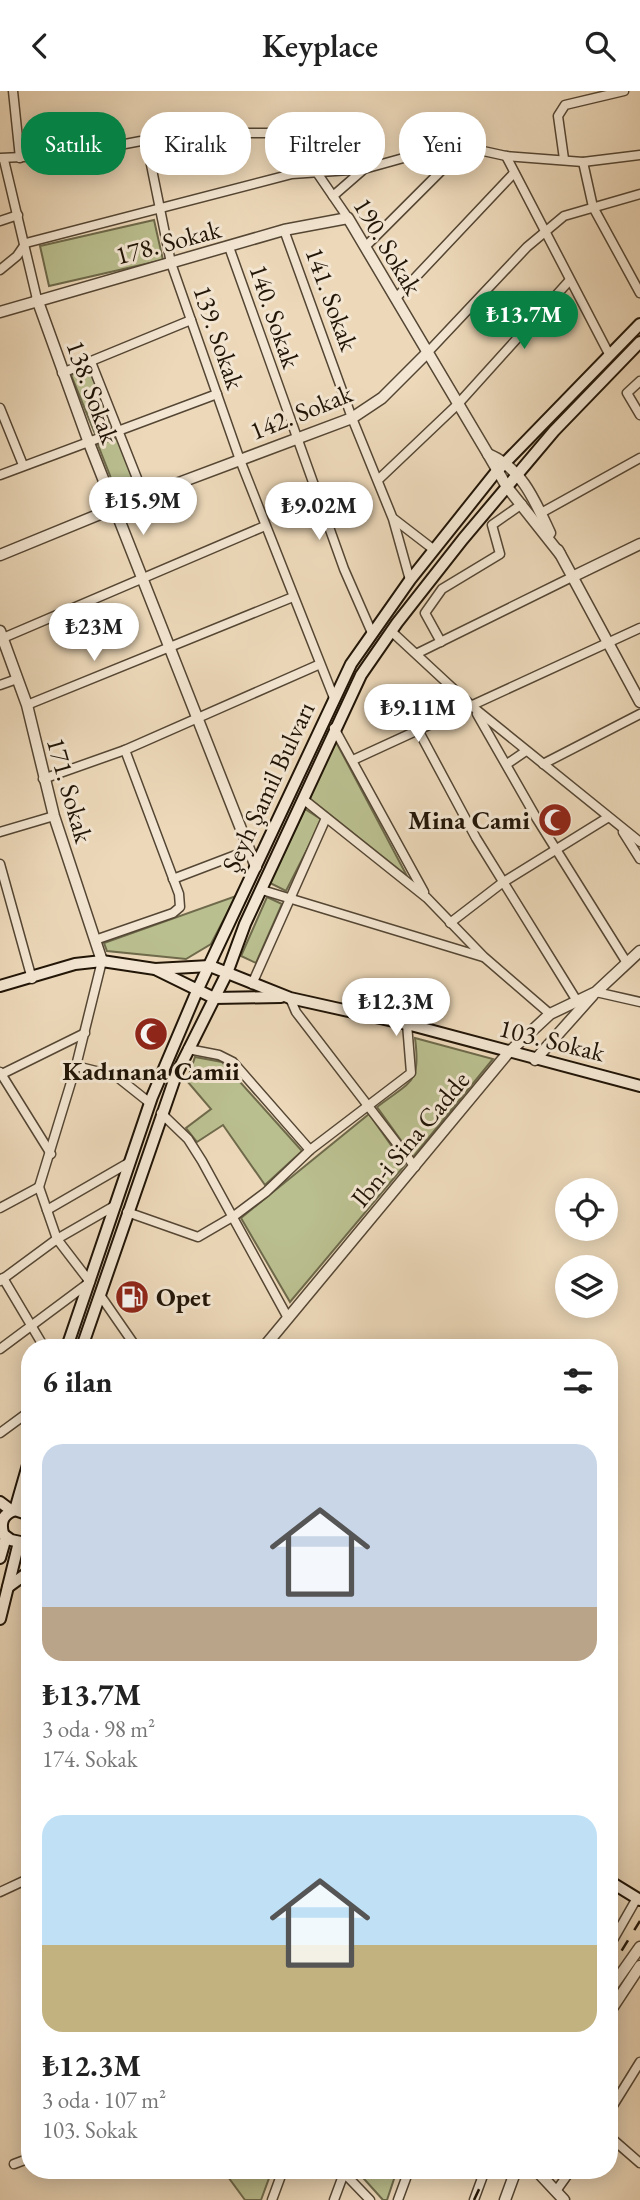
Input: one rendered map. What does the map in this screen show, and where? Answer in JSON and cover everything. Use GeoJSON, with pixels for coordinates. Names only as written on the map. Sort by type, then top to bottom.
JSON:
{"type":"FeatureCollection","features":[{"type":"Feature","properties":{"kind":"main road","name":"Şeyh Şamil Bulvarı"},"geometry":{"type":"LineString","coordinates":[[70,1339],[150,1103],[197,991],[334,698],[372,633],[433,549],[496,471],[640,324]]}},
{"type":"Feature","properties":{"kind":"main road","name":"Şeyh Şamil Bulvarı"},"geometry":{"type":"LineString","coordinates":[[85,1339],[161,1113],[334,728],[361,675],[391,631],[518,473],[579,404],[640,342]]}},
{"type":"Feature","properties":{"kind":"main road"},"geometry":{"type":"LineString","coordinates":[[0,986],[32,979],[75,964],[102,961],[155,969],[210,966]]}},
{"type":"Feature","properties":{"kind":"main road","name":"103. Sokak"},"geometry":{"type":"LineString","coordinates":[[210,966],[290,997],[407,1024],[640,1086]]}},
{"type":"Feature","properties":{"kind":"main road","name":"103. Sokak"},"geometry":{"type":"LineString","coordinates":[[155,969],[214,998],[290,997]]}},
{"type":"Feature","properties":{"kind":"main road"},"geometry":{"type":"LineString","coordinates":[[0,1558],[3,1534],[1,1523],[13,1510],[21,1486]]}},
{"type":"Feature","properties":{"kind":"main road"},"geometry":{"type":"LineString","coordinates":[[0,1502],[21,1512]]}},
{"type":"Feature","properties":{"kind":"main road"},"geometry":{"type":"LineString","coordinates":[[3,1534],[21,1540]]}},
{"type":"Feature","properties":{"kind":"main road"},"geometry":{"type":"LineString","coordinates":[[0,1619],[21,1552]]}},
{"type":"Feature","properties":{"kind":"main road"},"geometry":{"type":"LineString","coordinates":[[8,1587],[21,1578]]}},
{"type":"Feature","properties":{"kind":"main road"},"geometry":{"type":"LineString","coordinates":[[618,1886],[639,1899]]}},
{"type":"Feature","properties":{"kind":"street"},"geometry":{"type":"LineString","coordinates":[[13,91],[20,159]]}},
{"type":"Feature","properties":{"kind":"street"},"geometry":{"type":"LineString","coordinates":[[564,159],[558,116],[560,109],[565,105],[624,91]]}},
{"type":"Feature","properties":{"kind":"street","name":"190. Sokak"},"geometry":{"type":"LineString","coordinates":[[2,159],[67,155],[140,141]]}},
{"type":"Feature","properties":{"kind":"street"},"geometry":{"type":"LineString","coordinates":[[486,151],[506,156],[583,162],[640,155]]}},
{"type":"Feature","properties":{"kind":"street"},"geometry":{"type":"LineString","coordinates":[[506,156],[543,232],[609,354]]}},
{"type":"Feature","properties":{"kind":"street","name":"138. Sokak"},"geometry":{"type":"LineString","coordinates":[[2,159],[19,215],[37,299],[62,373],[256,867]]}},
{"type":"Feature","properties":{"kind":"street"},"geometry":{"type":"LineString","coordinates":[[583,162],[593,207],[640,293]]}},
{"type":"Feature","properties":{"kind":"street"},"geometry":{"type":"LineString","coordinates":[[396,298],[514,173]]}},
{"type":"Feature","properties":{"kind":"street","name":"139. Sokak"},"geometry":{"type":"LineString","coordinates":[[153,175],[171,263],[240,460],[318,665],[334,698]]}},
{"type":"Feature","properties":{"kind":"street"},"geometry":{"type":"LineString","coordinates":[[0,269],[17,256],[26,243],[288,175]]}},
{"type":"Feature","properties":{"kind":"street","name":"190. Sokak"},"geometry":{"type":"LineString","coordinates":[[317,175],[348,218],[496,471],[560,554]]}},
{"type":"Feature","properties":{"kind":"street"},"geometry":{"type":"LineString","coordinates":[[333,196],[357,175]]}},
{"type":"Feature","properties":{"kind":"street"},"geometry":{"type":"LineString","coordinates":[[365,247],[436,175]]}},
{"type":"Feature","properties":{"kind":"street","name":"142. Sokak"},"geometry":{"type":"LineString","coordinates":[[0,555],[144,496],[352,418],[382,398],[543,232],[564,216],[640,194]]}},
{"type":"Feature","properties":{"kind":"street"},"geometry":{"type":"LineString","coordinates":[[0,221],[19,215]]}},
{"type":"Feature","properties":{"kind":"street","name":"178. Sokak"},"geometry":{"type":"LineString","coordinates":[[0,312],[37,299],[285,230],[348,218]]}},
{"type":"Feature","properties":{"kind":"street","name":"141. Sokak"},"geometry":{"type":"LineString","coordinates":[[285,230],[352,418],[393,519],[410,580]]}},
{"type":"Feature","properties":{"kind":"street","name":"140. Sokak"},"geometry":{"type":"LineString","coordinates":[[229,247],[344,569],[372,633]]}},
{"type":"Feature","properties":{"kind":"street"},"geometry":{"type":"LineString","coordinates":[[379,480],[458,404],[569,281]]}},
{"type":"Feature","properties":{"kind":"street"},"geometry":{"type":"LineString","coordinates":[[62,373],[191,320]]}},
{"type":"Feature","properties":{"kind":"street"},"geometry":{"type":"LineString","coordinates":[[91,362],[144,496]]}},
{"type":"Feature","properties":{"kind":"street"},"geometry":{"type":"LineString","coordinates":[[640,381],[627,393],[640,415]]}},
{"type":"Feature","properties":{"kind":"street"},"geometry":{"type":"LineString","coordinates":[[0,475],[217,394]]}},
{"type":"Feature","properties":{"kind":"street"},"geometry":{"type":"LineString","coordinates":[[0,408],[23,465]]}},
{"type":"Feature","properties":{"kind":"street"},"geometry":{"type":"LineString","coordinates":[[488,454],[505,461],[518,473],[640,702]]}},
{"type":"Feature","properties":{"kind":"street"},"geometry":{"type":"LineString","coordinates":[[541,513],[640,458]]}},
{"type":"Feature","properties":{"kind":"street"},"geometry":{"type":"LineString","coordinates":[[441,642],[425,613],[442,589],[500,554],[492,525],[522,504]]}},
{"type":"Feature","properties":{"kind":"street"},"geometry":{"type":"LineString","coordinates":[[393,519],[433,549]]}},
{"type":"Feature","properties":{"kind":"street"},"geometry":{"type":"LineString","coordinates":[[1,634],[265,526]]}},
{"type":"Feature","properties":{"kind":"street"},"geometry":{"type":"LineString","coordinates":[[418,653],[640,544]]}},
{"type":"Feature","properties":{"kind":"street"},"geometry":{"type":"LineString","coordinates":[[27,705],[293,597]]}},
{"type":"Feature","properties":{"kind":"street"},"geometry":{"type":"LineString","coordinates":[[353,760],[417,728],[472,707],[640,628]]}},
{"type":"Feature","properties":{"kind":"street"},"geometry":{"type":"LineString","coordinates":[[391,631],[418,653],[472,707],[621,830],[640,842]]}},
{"type":"Feature","properties":{"kind":"street","name":"171. Sokak"},"geometry":{"type":"LineString","coordinates":[[1,634],[3,651],[27,705],[43,779],[102,961]]}},
{"type":"Feature","properties":{"kind":"street"},"geometry":{"type":"LineString","coordinates":[[43,779],[125,750],[318,665]]}},
{"type":"Feature","properties":{"kind":"street"},"geometry":{"type":"LineString","coordinates":[[0,685],[17,679]]}},
{"type":"Feature","properties":{"kind":"street"},"geometry":{"type":"LineString","coordinates":[[472,707],[628,963]]}},
{"type":"Feature","properties":{"kind":"street"},"geometry":{"type":"LineString","coordinates":[[543,764],[640,714]]}},
{"type":"Feature","properties":{"kind":"street"},"geometry":{"type":"LineString","coordinates":[[334,728],[427,898]]}},
{"type":"Feature","properties":{"kind":"street"},"geometry":{"type":"LineString","coordinates":[[417,728],[502,883],[576,1001]]}},
{"type":"Feature","properties":{"kind":"street"},"geometry":{"type":"LineString","coordinates":[[94,940],[173,913],[180,907],[173,879],[125,750]]}},
{"type":"Feature","properties":{"kind":"street"},"geometry":{"type":"LineString","coordinates":[[506,764],[526,751]]}},
{"type":"Feature","properties":{"kind":"street"},"geometry":{"type":"LineString","coordinates":[[303,799],[427,898],[484,957],[550,1014]]}},
{"type":"Feature","properties":{"kind":"street"},"geometry":{"type":"LineString","coordinates":[[0,832],[54,816]]}},
{"type":"Feature","properties":{"kind":"street"},"geometry":{"type":"LineString","coordinates":[[252,984],[326,818]]}},
{"type":"Feature","properties":{"kind":"street"},"geometry":{"type":"LineString","coordinates":[[450,923],[502,883],[607,818]]}},
{"type":"Feature","properties":{"kind":"street"},"geometry":{"type":"LineString","coordinates":[[621,830],[640,859]]}},
{"type":"Feature","properties":{"kind":"street"},"geometry":{"type":"LineString","coordinates":[[173,879],[248,850]]}},
{"type":"Feature","properties":{"kind":"street"},"geometry":{"type":"LineString","coordinates":[[0,864],[32,979]]}},
{"type":"Feature","properties":{"kind":"street"},"geometry":{"type":"LineString","coordinates":[[262,890],[484,957]]}},
{"type":"Feature","properties":{"kind":"street","name":"Ibn-i Sina Cadde"},"geometry":{"type":"LineString","coordinates":[[271,1339],[508,1053],[550,1014],[596,992],[640,951]]}},
{"type":"Feature","properties":{"kind":"street"},"geometry":{"type":"LineString","coordinates":[[1,1206],[38,1187],[51,1154],[76,1066],[102,961]]}},
{"type":"Feature","properties":{"kind":"street"},"geometry":{"type":"LineString","coordinates":[[535,1060],[596,992],[640,1002]]}},
{"type":"Feature","properties":{"kind":"street"},"geometry":{"type":"LineString","coordinates":[[290,997],[296,1012],[415,1167]]}},
{"type":"Feature","properties":{"kind":"street"},"geometry":{"type":"LineString","coordinates":[[127,1212],[198,1237],[234,1216],[310,1150],[411,1073],[407,1024]]}},
{"type":"Feature","properties":{"kind":"street"},"geometry":{"type":"LineString","coordinates":[[51,1154],[0,1074],[85,1033]]}},
{"type":"Feature","properties":{"kind":"street"},"geometry":{"type":"LineString","coordinates":[[188,1049],[219,1055],[233,1062],[310,1150]]}},
{"type":"Feature","properties":{"kind":"street"},"geometry":{"type":"LineString","coordinates":[[76,1066],[116,1076],[150,1103]]}},
{"type":"Feature","properties":{"kind":"street"},"geometry":{"type":"LineString","coordinates":[[161,1113],[188,1139],[234,1216],[288,1318]]}},
{"type":"Feature","properties":{"kind":"street"},"geometry":{"type":"LineString","coordinates":[[47,1210],[130,1163]]}},
{"type":"Feature","properties":{"kind":"street"},"geometry":{"type":"LineString","coordinates":[[0,1349],[90,1282],[57,1239],[38,1187]]}},
{"type":"Feature","properties":{"kind":"street"},"geometry":{"type":"LineString","coordinates":[[39,1339],[1,1280],[57,1239],[116,1205]]}},
{"type":"Feature","properties":{"kind":"street"},"geometry":{"type":"LineString","coordinates":[[100,1295],[130,1339]]}},
{"type":"Feature","properties":{"kind":"street"},"geometry":{"type":"LineString","coordinates":[[0,1433],[21,1418]]}},
{"type":"Feature","properties":{"kind":"street"},"geometry":{"type":"LineString","coordinates":[[0,1892],[21,1882]]}},
{"type":"Feature","properties":{"kind":"street"},"geometry":{"type":"LineString","coordinates":[[618,1933],[639,1899]]}},
{"type":"Feature","properties":{"kind":"street"},"geometry":{"type":"LineString","coordinates":[[618,1978],[640,1947]]}},
{"type":"Feature","properties":{"kind":"street"},"geometry":{"type":"LineString","coordinates":[[618,1999],[640,1966]]}},
{"type":"Feature","properties":{"kind":"street"},"geometry":{"type":"LineString","coordinates":[[618,2098],[639,2066]]}},
{"type":"Feature","properties":{"kind":"street"},"geometry":{"type":"LineString","coordinates":[[618,2144],[640,2163]]}},
{"type":"Feature","properties":{"kind":"street"},"geometry":{"type":"LineString","coordinates":[[14,2164],[21,2161]]}},
{"type":"Feature","properties":{"kind":"street"},"geometry":{"type":"LineString","coordinates":[[272,2200],[280,2179]]}},
{"type":"Feature","properties":{"kind":"street"},"geometry":{"type":"LineString","coordinates":[[334,2200],[340,2179]]}},
{"type":"Feature","properties":{"kind":"street"},"geometry":{"type":"LineString","coordinates":[[350,2179],[370,2200]]}},
{"type":"Feature","properties":{"kind":"street"},"geometry":{"type":"LineString","coordinates":[[398,2200],[406,2179]]}},
{"type":"Feature","properties":{"kind":"street"},"geometry":{"type":"LineString","coordinates":[[474,2200],[482,2179]]}},
{"type":"Feature","properties":{"kind":"street"},"geometry":{"type":"LineString","coordinates":[[505,2200],[513,2179]]}},
{"type":"Feature","properties":{"kind":"street"},"geometry":{"type":"LineString","coordinates":[[545,2179],[565,2200]]}},
{"type":"Feature","properties":{"kind":"street"},"geometry":{"type":"LineString","coordinates":[[556,2191],[565,2179]]}},
{"type":"Feature","properties":{"kind":"green space"},"geometry":{"type":"Polygon","coordinates":[[[154,220],[163,260],[49,286],[40,246],[154,220]]]}},
{"type":"Feature","properties":{"kind":"green space"},"geometry":{"type":"Polygon","coordinates":[[[89,368],[114,426],[95,434],[71,375],[89,368]]]}},
{"type":"Feature","properties":{"kind":"green space"},"geometry":{"type":"Polygon","coordinates":[[[117,438],[139,493],[120,501],[98,445],[117,438]]]}},
{"type":"Feature","properties":{"kind":"green space"},"geometry":{"type":"Polygon","coordinates":[[[335,740],[407,876],[308,797],[335,740]]]}},
{"type":"Feature","properties":{"kind":"green space"},"geometry":{"type":"Polygon","coordinates":[[[305,809],[322,820],[286,891],[270,883],[305,809]]]}},
{"type":"Feature","properties":{"kind":"green space"},"geometry":{"type":"Polygon","coordinates":[[[236,896],[211,944],[186,959],[107,951],[104,943],[236,896]]]}},
{"type":"Feature","properties":{"kind":"green space"},"geometry":{"type":"Polygon","coordinates":[[[267,897],[282,904],[256,963],[241,956],[267,897]]]}},
{"type":"Feature","properties":{"kind":"green space"},"geometry":{"type":"Polygon","coordinates":[[[415,1038],[493,1059],[413,1157],[377,1107],[406,1085],[415,1073],[415,1038]]]}},
{"type":"Feature","properties":{"kind":"green space"},"geometry":{"type":"Polygon","coordinates":[[[195,1057],[222,1062],[302,1151],[265,1185],[223,1125],[197,1142],[186,1128],[211,1109],[187,1081],[195,1057]]]}},
{"type":"Feature","properties":{"kind":"green space"},"geometry":{"type":"Polygon","coordinates":[[[369,1114],[405,1165],[290,1302],[241,1218],[369,1114]]]}},
{"type":"Feature","properties":{"kind":"green space"},"geometry":{"type":"Polygon","coordinates":[[[230,2179],[269,2179],[261,2200],[245,2200],[230,2179]]]}},
{"type":"Feature","properties":{"kind":"green space"},"geometry":{"type":"Polygon","coordinates":[[[364,2179],[394,2179],[387,2200],[383,2200],[364,2179]]]}},
{"type":"Feature","properties":{"kind":"railway"},"geometry":{"type":"LineString","coordinates":[[618,1956],[640,1921]]}},
{"type":"Feature","properties":{"kind":"railway"},"geometry":{"type":"LineString","coordinates":[[474,2200],[484,2179]]}},
{"type":"Feature","properties":{"kind":"place","name":"Mina Cami"},"geometry":{"type":"Point","coordinates":[555,820]}},
{"type":"Feature","properties":{"kind":"place","name":"Kadınana Camii"},"geometry":{"type":"Point","coordinates":[151,1034]}},
{"type":"Feature","properties":{"kind":"place","name":"Opet"},"geometry":{"type":"Point","coordinates":[132,1297]}}]}
